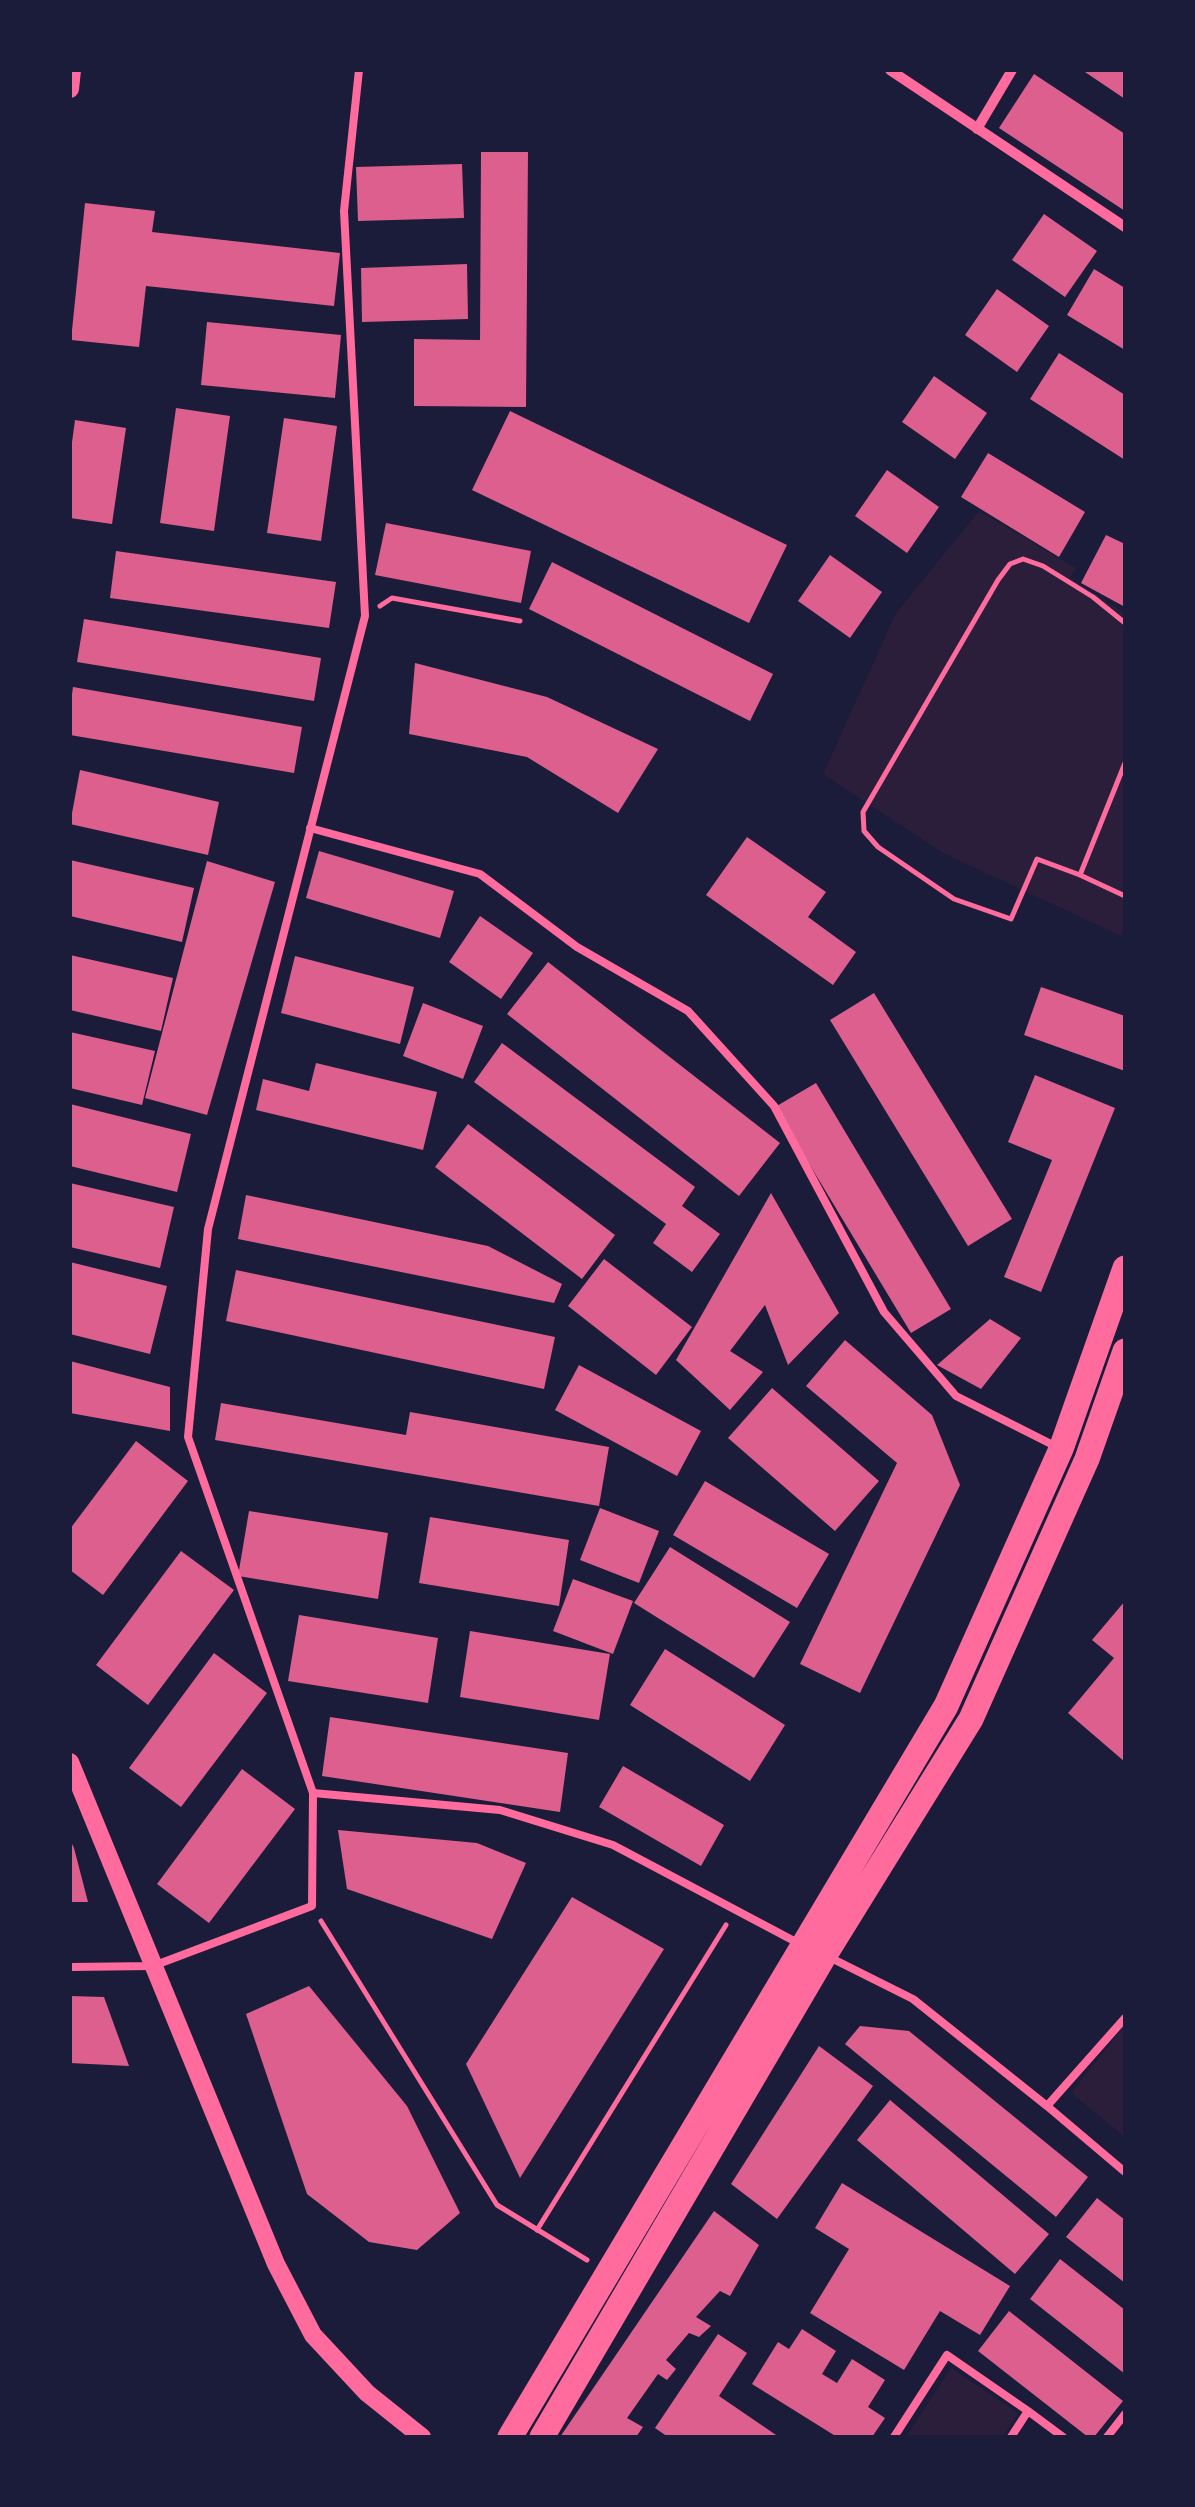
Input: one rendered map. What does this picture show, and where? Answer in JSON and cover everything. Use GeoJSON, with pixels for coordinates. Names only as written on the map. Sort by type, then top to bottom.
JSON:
{"type":"FeatureCollection","features":[{"type":"Feature","properties":{"kind":"main road"},"geometry":{"type":"LineString","coordinates":[[542,2437],[946,1706],[1061,1449],[1125,1268]]}},
{"type":"Feature","properties":{"kind":"main road"},"geometry":{"type":"LineString","coordinates":[[510,2437],[608,2273],[814,1950],[970,1719],[1087,1459],[1125,1352]]}},
{"type":"Feature","properties":{"kind":"street"},"geometry":{"type":"LineString","coordinates":[[70,89],[72,70]]}},
{"type":"Feature","properties":{"kind":"street"},"geometry":{"type":"LineString","coordinates":[[890,70],[1125,227]]}},
{"type":"Feature","properties":{"kind":"street"},"geometry":{"type":"LineString","coordinates":[[977,128],[1012,70]]}},
{"type":"Feature","properties":{"kind":"street"},"geometry":{"type":"LineString","coordinates":[[70,1762],[276,2264],[313,2335],[367,2392],[422,2437]]}},
{"type":"Feature","properties":{"kind":"lane"},"geometry":{"type":"LineString","coordinates":[[70,1967],[152,1966],[312,1906],[313,1793],[188,1436],[208,1229],[365,616],[344,211],[359,70]]}},
{"type":"Feature","properties":{"kind":"lane"},"geometry":{"type":"LineString","coordinates":[[310,828],[480,874],[577,947],[688,1012],[774,1106],[884,1312],[956,1396],[1061,1449]]}},
{"type":"Feature","properties":{"kind":"lane"},"geometry":{"type":"LineString","coordinates":[[313,1793],[500,1810],[613,1845],[914,2000],[1125,2172]]}},
{"type":"Feature","properties":{"kind":"lane"},"geometry":{"type":"LineString","coordinates":[[1047,2106],[1125,2018]]}},
{"type":"Feature","properties":{"kind":"lane"},"geometry":{"type":"LineString","coordinates":[[894,2437],[948,2354],[1063,2437]]}},
{"type":"Feature","properties":{"kind":"lane"},"geometry":{"type":"LineString","coordinates":[[1011,2437],[1028,2412]]}},
{"type":"Feature","properties":{"kind":"lane"},"geometry":{"type":"LineString","coordinates":[[1107,2437],[1125,2414]]}},
{"type":"Feature","properties":{"kind":"path"},"geometry":{"type":"LineString","coordinates":[[1125,623],[1093,597],[1043,566],[1023,559],[1010,564],[863,812],[864,831],[878,847],[954,899],[1011,919],[1037,858],[1125,896]]}},
{"type":"Feature","properties":{"kind":"path"},"geometry":{"type":"LineString","coordinates":[[365,616],[392,598],[520,621]]}},
{"type":"Feature","properties":{"kind":"path"},"geometry":{"type":"LineString","coordinates":[[1080,875],[1125,763]]}},
{"type":"Feature","properties":{"kind":"path"},"geometry":{"type":"LineString","coordinates":[[312,1906],[496,2205],[608,2273]]}},
{"type":"Feature","properties":{"kind":"path"},"geometry":{"type":"LineString","coordinates":[[537,2230],[735,1910]]}},
{"type":"Feature","properties":{"kind":"shaded area"},"geometry":{"type":"Polygon","coordinates":[[[979,511],[1076,568],[1070,578],[1125,613],[1125,926],[1121,936],[943,853],[823,774],[896,613],[979,511]]]}},
{"type":"Feature","properties":{"kind":"shaded area"},"geometry":{"type":"Polygon","coordinates":[[[1125,2025],[1125,2137],[1071,2093],[1125,2025]]]}},
{"type":"Feature","properties":{"kind":"shaded area"},"geometry":{"type":"Polygon","coordinates":[[[951,2368],[1018,2413],[1002,2437],[906,2437],[951,2368]]]}},
{"type":"Feature","properties":{"kind":"building"},"geometry":{"type":"Polygon","coordinates":[[[1082,70],[1125,70],[1125,99],[1082,70]]]}},
{"type":"Feature","properties":{"kind":"building"},"geometry":{"type":"Polygon","coordinates":[[[1034,74],[1125,134],[1125,211],[999,128],[1034,74]]]}},
{"type":"Feature","properties":{"kind":"building"},"geometry":{"type":"Polygon","coordinates":[[[481,152],[528,152],[526,407],[414,406],[414,339],[480,340],[481,152]]]}},
{"type":"Feature","properties":{"kind":"building"},"geometry":{"type":"Polygon","coordinates":[[[462,164],[464,218],[358,221],[356,167],[462,164]]]}},
{"type":"Feature","properties":{"kind":"building"},"geometry":{"type":"Polygon","coordinates":[[[85,203],[155,211],[152,232],[340,253],[334,306],[146,286],[139,347],[71,340],[85,203]]]}},
{"type":"Feature","properties":{"kind":"building"},"geometry":{"type":"Polygon","coordinates":[[[1044,214],[1097,251],[1065,297],[1012,260],[1044,214]]]}},
{"type":"Feature","properties":{"kind":"building"},"geometry":{"type":"Polygon","coordinates":[[[467,264],[468,319],[362,322],[361,268],[467,264]]]}},
{"type":"Feature","properties":{"kind":"building"},"geometry":{"type":"Polygon","coordinates":[[[1094,269],[1125,288],[1125,350],[1067,315],[1094,269]]]}},
{"type":"Feature","properties":{"kind":"building"},"geometry":{"type":"Polygon","coordinates":[[[997,289],[1049,326],[1017,372],[965,335],[997,289]]]}},
{"type":"Feature","properties":{"kind":"building"},"geometry":{"type":"Polygon","coordinates":[[[207,322],[341,335],[335,398],[201,385],[207,322]]]}},
{"type":"Feature","properties":{"kind":"building"},"geometry":{"type":"Polygon","coordinates":[[[1059,353],[1125,395],[1125,460],[1030,399],[1059,353]]]}},
{"type":"Feature","properties":{"kind":"building"},"geometry":{"type":"Polygon","coordinates":[[[934,376],[987,413],[955,459],[902,422],[934,376]]]}},
{"type":"Feature","properties":{"kind":"building"},"geometry":{"type":"Polygon","coordinates":[[[176,408],[230,416],[214,531],[160,523],[176,408]]]}},
{"type":"Feature","properties":{"kind":"building"},"geometry":{"type":"Polygon","coordinates":[[[510,411],[787,545],[749,623],[472,490],[510,411]]]}},
{"type":"Feature","properties":{"kind":"building"},"geometry":{"type":"Polygon","coordinates":[[[284,418],[337,426],[321,541],[267,533],[284,418]]]}},
{"type":"Feature","properties":{"kind":"building"},"geometry":{"type":"Polygon","coordinates":[[[75,420],[126,428],[112,524],[70,518],[70,457],[75,420]]]}},
{"type":"Feature","properties":{"kind":"building"},"geometry":{"type":"Polygon","coordinates":[[[988,453],[1085,512],[1059,557],[961,497],[988,453]]]}},
{"type":"Feature","properties":{"kind":"building"},"geometry":{"type":"Polygon","coordinates":[[[887,470],[939,507],[907,553],[855,516],[887,470]]]}},
{"type":"Feature","properties":{"kind":"building"},"geometry":{"type":"Polygon","coordinates":[[[386,523],[531,551],[521,603],[375,575],[386,523]]]}},
{"type":"Feature","properties":{"kind":"building"},"geometry":{"type":"Polygon","coordinates":[[[1106,535],[1125,544],[1125,607],[1081,583],[1106,535]]]}},
{"type":"Feature","properties":{"kind":"building"},"geometry":{"type":"Polygon","coordinates":[[[116,551],[336,582],[329,628],[110,598],[116,551]]]}},
{"type":"Feature","properties":{"kind":"building"},"geometry":{"type":"Polygon","coordinates":[[[830,555],[882,592],[850,638],[798,601],[830,555]]]}},
{"type":"Feature","properties":{"kind":"building"},"geometry":{"type":"Polygon","coordinates":[[[552,562],[773,674],[750,721],[529,609],[552,562]]]}},
{"type":"Feature","properties":{"kind":"building"},"geometry":{"type":"Polygon","coordinates":[[[84,619],[321,658],[314,701],[77,662],[84,619]]]}},
{"type":"Feature","properties":{"kind":"building"},"geometry":{"type":"Polygon","coordinates":[[[415,663],[547,697],[658,749],[618,813],[527,757],[409,734],[415,663]]]}},
{"type":"Feature","properties":{"kind":"building"},"geometry":{"type":"Polygon","coordinates":[[[73,687],[302,727],[294,773],[70,735],[73,687]]]}},
{"type":"Feature","properties":{"kind":"building"},"geometry":{"type":"Polygon","coordinates":[[[80,770],[219,802],[208,855],[70,824],[80,770]]]}},
{"type":"Feature","properties":{"kind":"building"},"geometry":{"type":"Polygon","coordinates":[[[747,837],[826,892],[808,917],[856,952],[833,985],[706,895],[747,837]]]}},
{"type":"Feature","properties":{"kind":"building"},"geometry":{"type":"Polygon","coordinates":[[[319,851],[454,891],[440,938],[306,898],[319,851]]]}},
{"type":"Feature","properties":{"kind":"building"},"geometry":{"type":"Polygon","coordinates":[[[70,860],[194,888],[182,942],[70,916],[70,860]]]}},
{"type":"Feature","properties":{"kind":"building"},"geometry":{"type":"Polygon","coordinates":[[[207,861],[275,882],[207,1115],[145,1098],[207,861]]]}},
{"type":"Feature","properties":{"kind":"building"},"geometry":{"type":"Polygon","coordinates":[[[480,916],[533,953],[501,999],[449,962],[480,916]]]}},
{"type":"Feature","properties":{"kind":"building"},"geometry":{"type":"Polygon","coordinates":[[[70,955],[173,978],[161,1031],[70,1010],[70,955]]]}},
{"type":"Feature","properties":{"kind":"building"},"geometry":{"type":"Polygon","coordinates":[[[295,956],[414,987],[400,1044],[281,1013],[295,956]]]}},
{"type":"Feature","properties":{"kind":"building"},"geometry":{"type":"Polygon","coordinates":[[[548,962],[780,1143],[739,1196],[507,1014],[548,962]]]}},
{"type":"Feature","properties":{"kind":"building"},"geometry":{"type":"Polygon","coordinates":[[[1041,987],[1125,1016],[1125,1071],[1024,1035],[1041,987]]]}},
{"type":"Feature","properties":{"kind":"building"},"geometry":{"type":"Polygon","coordinates":[[[874,993],[1012,1219],[968,1246],[830,1020],[874,993]]]}},
{"type":"Feature","properties":{"kind":"building"},"geometry":{"type":"Polygon","coordinates":[[[423,1003],[483,1026],[463,1079],[403,1056],[423,1003]]]}},
{"type":"Feature","properties":{"kind":"building"},"geometry":{"type":"Polygon","coordinates":[[[70,1032],[155,1051],[142,1105],[70,1088],[70,1032]]]}},
{"type":"Feature","properties":{"kind":"building"},"geometry":{"type":"Polygon","coordinates":[[[502,1043],[695,1187],[682,1206],[720,1234],[692,1272],[653,1243],[666,1224],[474,1082],[502,1043]]]}},
{"type":"Feature","properties":{"kind":"building"},"geometry":{"type":"Polygon","coordinates":[[[316,1063],[437,1092],[423,1150],[256,1110],[263,1079],[309,1091],[316,1063]]]}},
{"type":"Feature","properties":{"kind":"building"},"geometry":{"type":"Polygon","coordinates":[[[1035,1075],[1115,1108],[1041,1292],[1004,1277],[1052,1160],[1008,1142],[1035,1075]]]}},
{"type":"Feature","properties":{"kind":"building"},"geometry":{"type":"Polygon","coordinates":[[[816,1083],[951,1309],[911,1333],[775,1107],[816,1083]]]}},
{"type":"Feature","properties":{"kind":"building"},"geometry":{"type":"Polygon","coordinates":[[[70,1104],[191,1134],[177,1192],[70,1166],[70,1104]]]}},
{"type":"Feature","properties":{"kind":"building"},"geometry":{"type":"Polygon","coordinates":[[[468,1124],[615,1235],[582,1279],[435,1167],[468,1124]]]}},
{"type":"Feature","properties":{"kind":"building"},"geometry":{"type":"Polygon","coordinates":[[[70,1183],[174,1207],[160,1268],[70,1247],[70,1183]]]}},
{"type":"Feature","properties":{"kind":"building"},"geometry":{"type":"Polygon","coordinates":[[[771,1193],[839,1313],[788,1365],[765,1305],[730,1351],[763,1372],[730,1410],[676,1360],[771,1193]]]}},
{"type":"Feature","properties":{"kind":"building"},"geometry":{"type":"Polygon","coordinates":[[[246,1195],[488,1246],[562,1284],[554,1303],[238,1239],[246,1195]]]}},
{"type":"Feature","properties":{"kind":"building"},"geometry":{"type":"Polygon","coordinates":[[[604,1259],[692,1327],[656,1375],[568,1306],[604,1259]]]}},
{"type":"Feature","properties":{"kind":"building"},"geometry":{"type":"Polygon","coordinates":[[[70,1262],[167,1286],[150,1354],[70,1334],[70,1262]]]}},
{"type":"Feature","properties":{"kind":"building"},"geometry":{"type":"Polygon","coordinates":[[[236,1270],[555,1337],[544,1389],[226,1321],[236,1270]]]}},
{"type":"Feature","properties":{"kind":"building"},"geometry":{"type":"Polygon","coordinates":[[[990,1319],[1021,1338],[981,1389],[937,1365],[990,1319]]]}},
{"type":"Feature","properties":{"kind":"building"},"geometry":{"type":"Polygon","coordinates":[[[845,1340],[932,1415],[960,1485],[860,1693],[800,1664],[897,1463],[806,1386],[845,1340]]]}},
{"type":"Feature","properties":{"kind":"building"},"geometry":{"type":"Polygon","coordinates":[[[70,1361],[170,1387],[170,1431],[70,1413],[70,1361]]]}},
{"type":"Feature","properties":{"kind":"building"},"geometry":{"type":"Polygon","coordinates":[[[579,1365],[701,1431],[677,1476],[555,1410],[579,1365]]]}},
{"type":"Feature","properties":{"kind":"building"},"geometry":{"type":"Polygon","coordinates":[[[772,1388],[879,1481],[835,1531],[728,1438],[772,1388]]]}},
{"type":"Feature","properties":{"kind":"building"},"geometry":{"type":"Polygon","coordinates":[[[221,1403],[406,1435],[410,1412],[609,1447],[599,1506],[215,1440],[221,1403]]]}},
{"type":"Feature","properties":{"kind":"building"},"geometry":{"type":"Polygon","coordinates":[[[136,1441],[188,1481],[103,1595],[70,1570],[70,1529],[136,1441]]]}},
{"type":"Feature","properties":{"kind":"building"},"geometry":{"type":"Polygon","coordinates":[[[705,1481],[829,1554],[797,1608],[673,1535],[705,1481]]]}},
{"type":"Feature","properties":{"kind":"building"},"geometry":{"type":"Polygon","coordinates":[[[600,1508],[659,1531],[639,1583],[580,1560],[600,1508]]]}},
{"type":"Feature","properties":{"kind":"building"},"geometry":{"type":"Polygon","coordinates":[[[249,1511],[388,1533],[378,1599],[238,1576],[249,1511]]]}},
{"type":"Feature","properties":{"kind":"building"},"geometry":{"type":"Polygon","coordinates":[[[430,1517],[569,1540],[559,1606],[419,1583],[430,1517]]]}},
{"type":"Feature","properties":{"kind":"building"},"geometry":{"type":"Polygon","coordinates":[[[670,1547],[790,1622],[754,1678],[634,1603],[670,1547]]]}},
{"type":"Feature","properties":{"kind":"building"},"geometry":{"type":"Polygon","coordinates":[[[181,1551],[234,1590],[148,1705],[96,1665],[181,1551]]]}},
{"type":"Feature","properties":{"kind":"building"},"geometry":{"type":"Polygon","coordinates":[[[573,1579],[633,1601],[613,1654],[553,1631],[573,1579]]]}},
{"type":"Feature","properties":{"kind":"building"},"geometry":{"type":"Polygon","coordinates":[[[1125,1601],[1125,1762],[1068,1713],[1114,1658],[1092,1640],[1125,1601]]]}},
{"type":"Feature","properties":{"kind":"building"},"geometry":{"type":"Polygon","coordinates":[[[299,1615],[438,1638],[428,1703],[288,1681],[299,1615]]]}},
{"type":"Feature","properties":{"kind":"building"},"geometry":{"type":"Polygon","coordinates":[[[470,1631],[610,1654],[599,1720],[460,1697],[470,1631]]]}},
{"type":"Feature","properties":{"kind":"building"},"geometry":{"type":"Polygon","coordinates":[[[665,1649],[785,1725],[750,1781],[630,1705],[665,1649]]]}},
{"type":"Feature","properties":{"kind":"building"},"geometry":{"type":"Polygon","coordinates":[[[214,1653],[267,1693],[181,1807],[129,1768],[214,1653]]]}},
{"type":"Feature","properties":{"kind":"building"},"geometry":{"type":"Polygon","coordinates":[[[330,1717],[568,1753],[560,1812],[322,1776],[330,1717]]]}},
{"type":"Feature","properties":{"kind":"building"},"geometry":{"type":"Polygon","coordinates":[[[623,1766],[724,1825],[701,1866],[599,1807],[623,1766]]]}},
{"type":"Feature","properties":{"kind":"building"},"geometry":{"type":"Polygon","coordinates":[[[242,1769],[295,1809],[209,1923],[157,1884],[242,1769]]]}},
{"type":"Feature","properties":{"kind":"building"},"geometry":{"type":"Polygon","coordinates":[[[338,1830],[477,1843],[526,1863],[492,1939],[347,1889],[338,1830]]]}},
{"type":"Feature","properties":{"kind":"building"},"geometry":{"type":"Polygon","coordinates":[[[70,1840],[74,1848],[88,1902],[70,1902],[70,1840]]]}},
{"type":"Feature","properties":{"kind":"building"},"geometry":{"type":"Polygon","coordinates":[[[572,1897],[664,1949],[520,2178],[466,2064],[572,1897]]]}},
{"type":"Feature","properties":{"kind":"building"},"geometry":{"type":"Polygon","coordinates":[[[309,1986],[407,2106],[460,2213],[417,2250],[369,2242],[307,2194],[246,2014],[309,1986]]]}},
{"type":"Feature","properties":{"kind":"building"},"geometry":{"type":"Polygon","coordinates":[[[70,1996],[104,1997],[129,2066],[70,2063],[70,1996]]]}},
{"type":"Feature","properties":{"kind":"building"},"geometry":{"type":"Polygon","coordinates":[[[860,2026],[909,2031],[1088,2177],[1056,2217],[845,2044],[860,2026]]]}},
{"type":"Feature","properties":{"kind":"building"},"geometry":{"type":"Polygon","coordinates":[[[819,2046],[873,2086],[777,2219],[731,2184],[819,2046]]]}},
{"type":"Feature","properties":{"kind":"building"},"geometry":{"type":"Polygon","coordinates":[[[890,2100],[1049,2234],[1015,2274],[857,2140],[890,2100]]]}},
{"type":"Feature","properties":{"kind":"building"},"geometry":{"type":"Polygon","coordinates":[[[842,2183],[1010,2286],[980,2335],[940,2311],[904,2370],[810,2313],[849,2249],[815,2228],[842,2183]]]}},
{"type":"Feature","properties":{"kind":"building"},"geometry":{"type":"Polygon","coordinates":[[[1097,2198],[1125,2220],[1125,2283],[1066,2237],[1097,2198]]]}},
{"type":"Feature","properties":{"kind":"building"},"geometry":{"type":"Polygon","coordinates":[[[714,2211],[759,2245],[730,2296],[720,2291],[696,2317],[711,2326],[699,2337],[689,2333],[666,2360],[676,2369],[667,2380],[658,2374],[627,2418],[643,2427],[636,2437],[560,2437],[714,2211]]]}},
{"type":"Feature","properties":{"kind":"building"},"geometry":{"type":"Polygon","coordinates":[[[1060,2259],[1125,2310],[1125,2374],[1030,2299],[1060,2259]]]}},
{"type":"Feature","properties":{"kind":"building"},"geometry":{"type":"Polygon","coordinates":[[[1009,2311],[1123,2401],[1094,2437],[1088,2437],[978,2351],[1009,2311]]]}},
{"type":"Feature","properties":{"kind":"building"},"geometry":{"type":"Polygon","coordinates":[[[802,2329],[836,2351],[822,2374],[837,2383],[852,2359],[885,2380],[868,2407],[885,2418],[872,2437],[837,2437],[752,2384],[778,2342],[789,2349],[802,2329]]]}},
{"type":"Feature","properties":{"kind":"building"},"geometry":{"type":"Polygon","coordinates":[[[718,2334],[747,2353],[719,2396],[779,2437],[668,2437],[655,2428],[718,2334]]]}}]}
